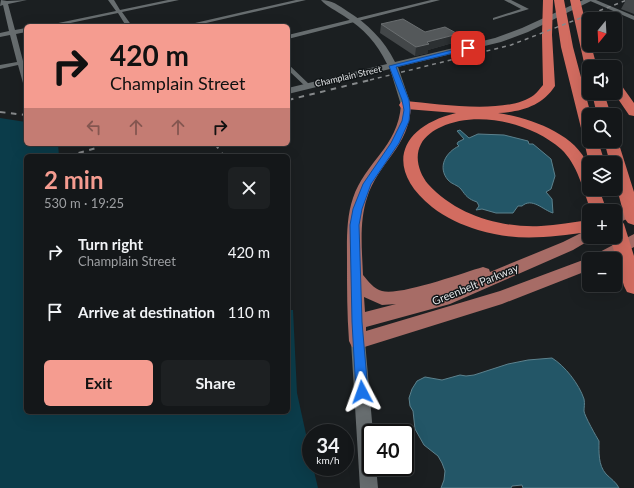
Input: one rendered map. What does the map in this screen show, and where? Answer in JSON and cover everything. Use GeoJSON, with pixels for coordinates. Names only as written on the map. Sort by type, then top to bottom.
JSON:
{"type":"FeatureCollection","features":[{"type":"Feature","properties":{"kind":"highway"},"geometry":{"type":"LineString","coordinates":[[407,108],[484,110],[513,108],[532,103],[545,94],[549,86],[547,35],[548,0]]}},
{"type":"Feature","properties":{"kind":"highway"},"geometry":{"type":"LineString","coordinates":[[559,0],[567,47],[582,108]]}},
{"type":"Feature","properties":{"kind":"highway"},"geometry":{"type":"LineString","coordinates":[[575,0],[589,60]]}},
{"type":"Feature","properties":{"kind":"highway"},"geometry":{"type":"LineString","coordinates":[[588,0],[589,12]]}},
{"type":"Feature","properties":{"kind":"highway"},"geometry":{"type":"LineString","coordinates":[[622,96],[634,112]]}},
{"type":"Feature","properties":{"kind":"highway"},"geometry":{"type":"LineString","coordinates":[[407,108],[478,115],[516,121],[534,128],[560,142],[576,156],[582,167]]}},
{"type":"Feature","properties":{"kind":"highway"},"geometry":{"type":"LineString","coordinates":[[478,115],[459,116],[438,123],[423,132],[412,145],[410,162],[411,170],[425,191],[444,207],[456,214],[490,227],[519,232],[534,232],[582,227]]}},
{"type":"Feature","properties":{"kind":"highway"},"geometry":{"type":"LineString","coordinates":[[613,148],[634,219]]}},
{"type":"Feature","properties":{"kind":"highway"},"geometry":{"type":"LineString","coordinates":[[599,196],[605,204]]}},
{"type":"Feature","properties":{"kind":"highway"},"geometry":{"type":"LineString","coordinates":[[614,244],[634,287]]}},
{"type":"Feature","properties":{"kind":"highway"},"geometry":{"type":"LineString","coordinates":[[621,244],[634,287]]}},
{"type":"Feature","properties":{"kind":"main road"},"geometry":{"type":"LineString","coordinates":[[326,0],[372,33],[387,54],[402,87],[407,108],[405,121],[398,138],[374,172],[361,196],[355,225],[358,341]]}},
{"type":"Feature","properties":{"kind":"main road","name":"Champlain Street"},"geometry":{"type":"LineString","coordinates":[[290,90],[498,40],[547,20],[588,0]]}},
{"type":"Feature","properties":{"kind":"main road"},"geometry":{"type":"LineString","coordinates":[[387,54],[398,59],[414,61]]}},
{"type":"Feature","properties":{"kind":"main road"},"geometry":{"type":"LineString","coordinates":[[622,216],[634,209]]}},
{"type":"Feature","properties":{"kind":"main road","name":"Greenbelt Parkway"},"geometry":{"type":"LineString","coordinates":[[357,322],[444,299],[568,246],[582,238]]}},
{"type":"Feature","properties":{"kind":"main road"},"geometry":{"type":"LineString","coordinates":[[612,252],[634,240]]}},
{"type":"Feature","properties":{"kind":"main road"},"geometry":{"type":"LineString","coordinates":[[356,278],[372,294],[383,298],[392,298],[459,280],[568,246]]}},
{"type":"Feature","properties":{"kind":"main road","name":"Greenbelt Parkway"},"geometry":{"type":"LineString","coordinates":[[358,341],[502,298],[582,267]]}},
{"type":"Feature","properties":{"kind":"street"},"geometry":{"type":"LineString","coordinates":[[0,67],[23,62],[3,3],[24,0]]}},
{"type":"Feature","properties":{"kind":"street"},"geometry":{"type":"LineString","coordinates":[[111,0],[128,24]]}},
{"type":"Feature","properties":{"kind":"street"},"geometry":{"type":"LineString","coordinates":[[57,24],[176,0]]}},
{"type":"Feature","properties":{"kind":"street"},"geometry":{"type":"LineString","coordinates":[[194,24],[303,0]]}},
{"type":"Feature","properties":{"kind":"street"},"geometry":{"type":"LineString","coordinates":[[290,36],[437,0]]}},
{"type":"Feature","properties":{"kind":"street"},"geometry":{"type":"LineString","coordinates":[[495,19],[526,9],[507,0]]}},
{"type":"Feature","properties":{"kind":"street"},"geometry":{"type":"LineString","coordinates":[[588,0],[634,18]]}},
{"type":"Feature","properties":{"kind":"street"},"geometry":{"type":"LineString","coordinates":[[0,35],[24,30]]}},
{"type":"Feature","properties":{"kind":"street"},"geometry":{"type":"LineString","coordinates":[[290,68],[308,86]]}},
{"type":"Feature","properties":{"kind":"street"},"geometry":{"type":"LineString","coordinates":[[358,341],[369,488]]}},
{"type":"Feature","properties":{"kind":"shaded area"},"geometry":{"type":"Polygon","coordinates":[[[0,118],[24,122],[24,146],[58,146],[59,154],[24,154],[24,414],[290,414],[290,310],[293,310],[297,393],[304,424],[302,424],[302,476],[315,476],[318,488],[0,488],[0,118]]]}},
{"type":"Feature","properties":{"kind":"shaded area"},"geometry":{"type":"Polygon","coordinates":[[[460,130],[469,138],[478,134],[504,135],[528,141],[529,144],[533,144],[551,159],[555,176],[551,189],[546,192],[552,199],[553,213],[534,203],[518,206],[513,213],[496,213],[482,209],[476,210],[479,206],[477,202],[469,198],[460,188],[449,181],[443,170],[444,160],[450,152],[459,146],[457,144],[458,142],[464,139],[457,131],[460,130]]]}},
{"type":"Feature","properties":{"kind":"shaded area"},"geometry":{"type":"Polygon","coordinates":[[[552,358],[567,371],[579,387],[584,399],[584,411],[599,441],[600,458],[603,470],[619,488],[523,488],[522,485],[512,486],[511,488],[441,488],[445,471],[442,463],[438,456],[424,445],[415,429],[413,411],[410,406],[409,398],[417,381],[425,377],[442,380],[460,375],[474,375],[508,364],[528,360],[552,358]]]}},
{"type":"Feature","properties":{"kind":"building"},"geometry":{"type":"Polygon","coordinates":[[[403,19],[425,32],[445,27],[458,34],[427,42],[429,44],[416,47],[381,24],[403,19]]]}},
{"type":"Feature","properties":{"kind":"railway"},"geometry":{"type":"LineString","coordinates":[[370,80],[511,45],[627,0]]}},
{"type":"Feature","properties":{"kind":"railway"},"geometry":{"type":"LineString","coordinates":[[290,100],[374,79]]}},
{"type":"Feature","properties":{"kind":"railway"},"geometry":{"type":"LineString","coordinates":[[0,112],[24,115]]}},
{"type":"Feature","properties":{"kind":"railway"},"geometry":{"type":"LineString","coordinates":[[216,146],[222,154]]}},
{"type":"Feature","properties":{"kind":"railway"},"geometry":{"type":"LineString","coordinates":[[75,154],[96,148]]}},
{"type":"Feature","properties":{"kind":"route"},"geometry":{"type":"LineString","coordinates":[[362,392],[357,322],[354,241],[355,225],[357,209],[361,196],[374,172],[401,133],[405,121],[407,110],[406,100],[402,87],[392,66],[468,48]]}}]}
